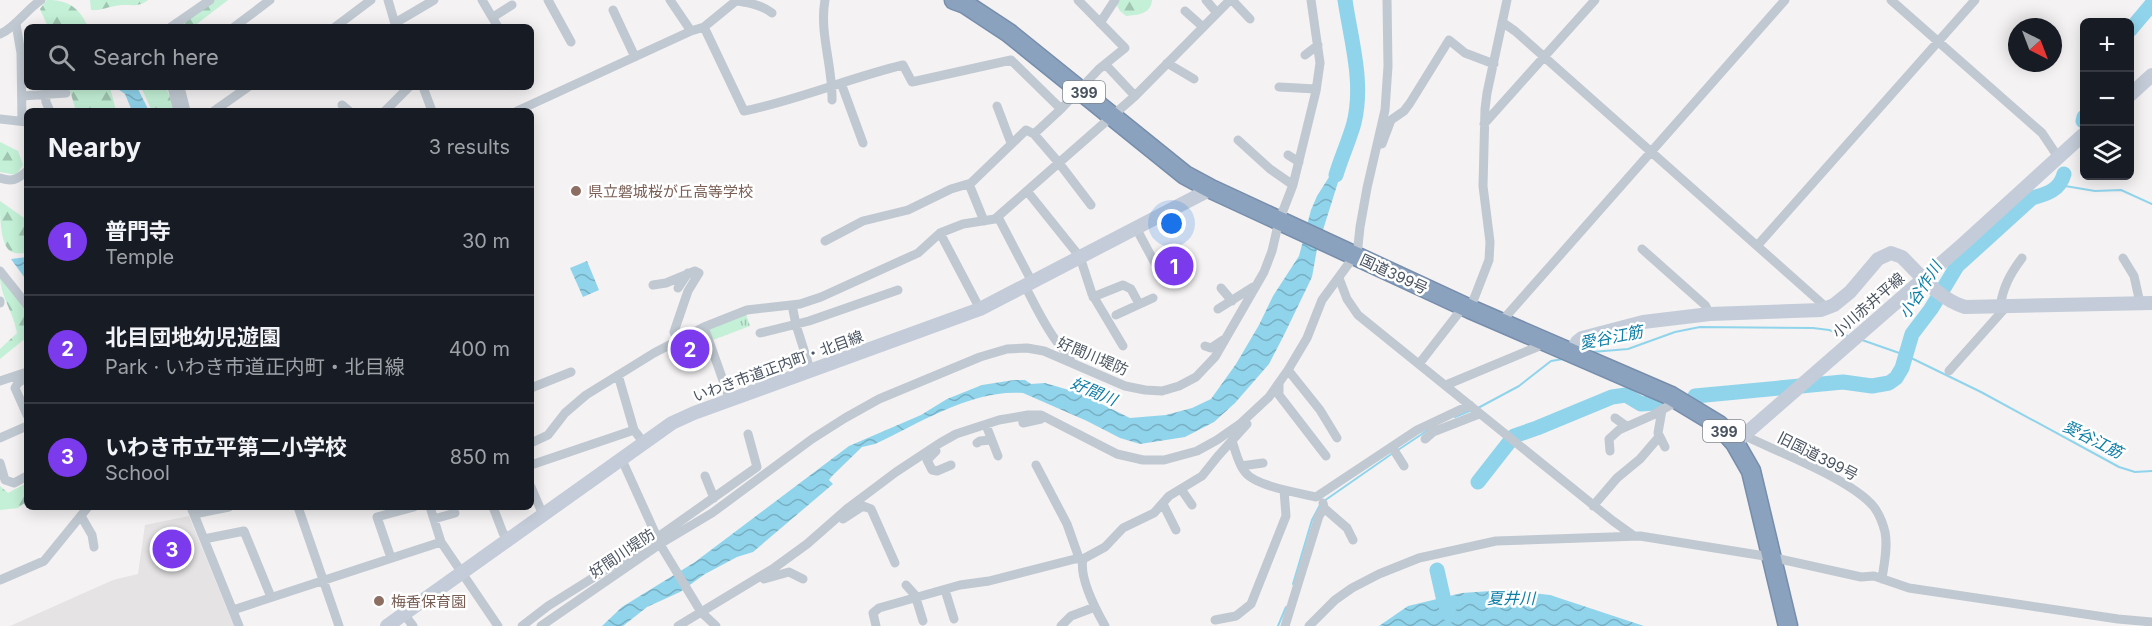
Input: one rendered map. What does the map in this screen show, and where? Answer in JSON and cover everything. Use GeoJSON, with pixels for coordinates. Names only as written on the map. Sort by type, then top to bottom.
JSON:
{"type":"FeatureCollection","features":[{"type":"Feature","properties":{"kind":"highway","name":"国道399号"},"geometry":{"type":"LineString","coordinates":[[954,0],[965,4],[1009,33],[1185,175],[1467,307],[1679,400],[1719,425],[1739,439],[1751,471],[1774,566]]}},
{"type":"Feature","properties":{"kind":"highway","name":"399"},"geometry":{"type":"LineString","coordinates":[[1774,566],[1788,626]]}},
{"type":"Feature","properties":{"kind":"street"},"geometry":{"type":"LineString","coordinates":[[0,34],[16,24],[41,0]]}},
{"type":"Feature","properties":{"kind":"street"},"geometry":{"type":"LineString","coordinates":[[175,24],[210,0]]}},
{"type":"Feature","properties":{"kind":"street"},"geometry":{"type":"LineString","coordinates":[[338,24],[371,0]]}},
{"type":"Feature","properties":{"kind":"street"},"geometry":{"type":"LineString","coordinates":[[388,0],[395,24]]}},
{"type":"Feature","properties":{"kind":"street"},"geometry":{"type":"LineString","coordinates":[[397,24],[434,0]]}},
{"type":"Feature","properties":{"kind":"street"},"geometry":{"type":"LineString","coordinates":[[482,0],[496,24]]}},
{"type":"Feature","properties":{"kind":"street"},"geometry":{"type":"LineString","coordinates":[[548,0],[571,42]]}},
{"type":"Feature","properties":{"kind":"street"},"geometry":{"type":"LineString","coordinates":[[670,0],[691,31]]}},
{"type":"Feature","properties":{"kind":"street"},"geometry":{"type":"LineString","coordinates":[[825,0],[825,36],[836,85],[863,143]]}},
{"type":"Feature","properties":{"kind":"street"},"geometry":{"type":"LineString","coordinates":[[1034,134],[1099,69],[1125,48],[1078,0]]}},
{"type":"Feature","properties":{"kind":"street"},"geometry":{"type":"LineString","coordinates":[[1100,23],[1115,0]]}},
{"type":"Feature","properties":{"kind":"street"},"geometry":{"type":"LineString","coordinates":[[1206,0],[1217,13]]}},
{"type":"Feature","properties":{"kind":"street"},"geometry":{"type":"LineString","coordinates":[[534,442],[548,435],[571,406],[618,375],[704,327],[747,310],[792,305],[821,297],[907,259],[923,249],[940,232],[963,224],[998,217],[1135,96],[1231,0],[1250,19]]}},
{"type":"Feature","properties":{"kind":"street","name":"好間川堤防"},"geometry":{"type":"LineString","coordinates":[[541,626],[660,542],[712,513],[845,418],[889,395],[969,361],[1007,349],[1027,348],[1044,351],[1125,386],[1162,391],[1179,386],[1196,377],[1211,362],[1257,284],[1282,222],[1299,162],[1320,63],[1311,0]]}},
{"type":"Feature","properties":{"kind":"street"},"geometry":{"type":"LineString","coordinates":[[678,626],[755,580],[802,548],[896,472],[950,437],[986,424],[1028,414],[1041,415],[1117,454],[1143,460],[1164,460],[1197,451],[1217,440],[1256,409],[1266,400],[1288,370],[1314,322],[1322,300],[1355,255],[1387,93],[1387,0]]}},
{"type":"Feature","properties":{"kind":"street"},"geometry":{"type":"LineString","coordinates":[[1419,364],[1467,307],[1489,260],[1490,242],[1483,186],[1486,93],[1508,0]]}},
{"type":"Feature","properties":{"kind":"street"},"geometry":{"type":"LineString","coordinates":[[1484,124],[1595,0]]}},
{"type":"Feature","properties":{"kind":"street"},"geometry":{"type":"LineString","coordinates":[[1501,322],[1785,0]]}},
{"type":"Feature","properties":{"kind":"street"},"geometry":{"type":"LineString","coordinates":[[1891,0],[2042,133],[2058,157]]}},
{"type":"Feature","properties":{"kind":"street"},"geometry":{"type":"LineString","coordinates":[[1757,246],[1975,0]]}},
{"type":"Feature","properties":{"kind":"street"},"geometry":{"type":"LineString","coordinates":[[524,108],[704,27],[737,1],[752,4],[772,13]]}},
{"type":"Feature","properties":{"kind":"street"},"geometry":{"type":"LineString","coordinates":[[238,24],[265,2]]}},
{"type":"Feature","properties":{"kind":"street"},"geometry":{"type":"LineString","coordinates":[[493,17],[512,5]]}},
{"type":"Feature","properties":{"kind":"street"},"geometry":{"type":"LineString","coordinates":[[613,10],[635,57]]}},
{"type":"Feature","properties":{"kind":"street"},"geometry":{"type":"LineString","coordinates":[[1185,11],[1203,27]]}},
{"type":"Feature","properties":{"kind":"street"},"geometry":{"type":"LineString","coordinates":[[1502,22],[1827,308]]}},
{"type":"Feature","properties":{"kind":"street"},"geometry":{"type":"LineString","coordinates":[[16,24],[21,54],[24,113]]}},
{"type":"Feature","properties":{"kind":"street"},"geometry":{"type":"LineString","coordinates":[[704,27],[744,111],[903,65],[912,82],[1011,60],[1061,109]]}},
{"type":"Feature","properties":{"kind":"street"},"geometry":{"type":"LineString","coordinates":[[1377,149],[1385,138],[1391,120],[1404,111],[1410,103],[1449,40],[1466,53],[1494,64]]}},
{"type":"Feature","properties":{"kind":"street"},"geometry":{"type":"LineString","coordinates":[[1305,55],[1318,45]]}},
{"type":"Feature","properties":{"kind":"street"},"geometry":{"type":"LineString","coordinates":[[1167,63],[1194,79]]}},
{"type":"Feature","properties":{"kind":"street"},"geometry":{"type":"LineString","coordinates":[[1106,65],[1135,96]]}},
{"type":"Feature","properties":{"kind":"street"},"geometry":{"type":"LineString","coordinates":[[970,69],[973,80]]}},
{"type":"Feature","properties":{"kind":"street"},"geometry":{"type":"LineString","coordinates":[[2134,91],[2152,75]]}},
{"type":"Feature","properties":{"kind":"street"},"geometry":{"type":"LineString","coordinates":[[832,100],[836,85]]}},
{"type":"Feature","properties":{"kind":"street"},"geometry":{"type":"LineString","coordinates":[[1279,87],[1316,89]]}},
{"type":"Feature","properties":{"kind":"street"},"geometry":{"type":"LineString","coordinates":[[173,90],[177,108]]}},
{"type":"Feature","properties":{"kind":"street"},"geometry":{"type":"LineString","coordinates":[[181,90],[185,108]]}},
{"type":"Feature","properties":{"kind":"street"},"geometry":{"type":"LineString","coordinates":[[218,108],[244,90]]}},
{"type":"Feature","properties":{"kind":"street"},"geometry":{"type":"LineString","coordinates":[[388,108],[406,90]]}},
{"type":"Feature","properties":{"kind":"street"},"geometry":{"type":"LineString","coordinates":[[424,90],[431,108]]}},
{"type":"Feature","properties":{"kind":"street"},"geometry":{"type":"LineString","coordinates":[[45,93],[49,108]]}},
{"type":"Feature","properties":{"kind":"street"},"geometry":{"type":"LineString","coordinates":[[22,96],[66,93]]}},
{"type":"Feature","properties":{"kind":"street"},"geometry":{"type":"LineString","coordinates":[[997,106],[1011,143]]}},
{"type":"Feature","properties":{"kind":"street"},"geometry":{"type":"LineString","coordinates":[[0,119],[24,122]]}},
{"type":"Feature","properties":{"kind":"street"},"geometry":{"type":"LineString","coordinates":[[825,241],[863,222],[908,210],[969,183],[1026,130],[1034,134],[1091,205]]}},
{"type":"Feature","properties":{"kind":"street"},"geometry":{"type":"LineString","coordinates":[[1579,357],[1577,342],[1582,338],[1643,322],[1710,314],[1814,311],[1827,308],[1850,292],[1874,262],[1888,254],[1895,254],[1902,258],[1924,278],[2080,138]]}},
{"type":"Feature","properties":{"kind":"street"},"geometry":{"type":"LineString","coordinates":[[1238,140],[1270,169],[1293,185]]}},
{"type":"Feature","properties":{"kind":"street"},"geometry":{"type":"LineString","coordinates":[[1288,155],[1299,162]]}},
{"type":"Feature","properties":{"kind":"street"},"geometry":{"type":"LineString","coordinates":[[0,178],[7,181],[15,180],[24,174]]}},
{"type":"Feature","properties":{"kind":"street"},"geometry":{"type":"LineString","coordinates":[[19,178],[24,182]]}},
{"type":"Feature","properties":{"kind":"street"},"geometry":{"type":"LineString","coordinates":[[969,183],[984,221]]}},
{"type":"Feature","properties":{"kind":"street","name":"いわき市道正内町・北目線"},"geometry":{"type":"LineString","coordinates":[[387,626],[678,420],[980,309],[1211,189]]}},
{"type":"Feature","properties":{"kind":"street"},"geometry":{"type":"LineString","coordinates":[[1027,191],[1080,258],[1093,297],[1123,346]]}},
{"type":"Feature","properties":{"kind":"street"},"geometry":{"type":"LineString","coordinates":[[998,217],[1043,320],[1058,344],[1067,352],[1071,362]]}},
{"type":"Feature","properties":{"kind":"street"},"geometry":{"type":"LineString","coordinates":[[1136,228],[1157,267]]}},
{"type":"Feature","properties":{"kind":"street"},"geometry":{"type":"LineString","coordinates":[[940,232],[980,309]]}},
{"type":"Feature","properties":{"kind":"street"},"geometry":{"type":"LineString","coordinates":[[1642,249],[1705,305],[1710,314]]}},
{"type":"Feature","properties":{"kind":"street"},"geometry":{"type":"LineString","coordinates":[[1949,371],[2003,307],[2003,290],[2007,278],[2022,258]]}},
{"type":"Feature","properties":{"kind":"street"},"geometry":{"type":"LineString","coordinates":[[2123,258],[2146,303]]}},
{"type":"Feature","properties":{"kind":"street"},"geometry":{"type":"LineString","coordinates":[[0,271],[24,301]]}},
{"type":"Feature","properties":{"kind":"street"},"geometry":{"type":"LineString","coordinates":[[653,285],[666,284],[696,271],[699,274],[688,291],[674,332],[678,341]]}},
{"type":"Feature","properties":{"kind":"street"},"geometry":{"type":"LineString","coordinates":[[678,288],[688,273]]}},
{"type":"Feature","properties":{"kind":"street"},"geometry":{"type":"LineString","coordinates":[[1339,278],[1347,299],[1358,315],[1593,506],[1634,536]]}},
{"type":"Feature","properties":{"kind":"street","name":"小川赤井平線"},"geometry":{"type":"LineString","coordinates":[[1739,439],[1924,278],[1940,295],[1965,307],[2146,303]]}},
{"type":"Feature","properties":{"kind":"street"},"geometry":{"type":"LineString","coordinates":[[1218,309],[1257,284]]}},
{"type":"Feature","properties":{"kind":"street"},"geometry":{"type":"LineString","coordinates":[[1093,297],[1123,285],[1131,289],[1139,304]]}},
{"type":"Feature","properties":{"kind":"street"},"geometry":{"type":"LineString","coordinates":[[1221,288],[1232,301]]}},
{"type":"Feature","properties":{"kind":"street"},"geometry":{"type":"LineString","coordinates":[[760,333],[796,325],[898,290]]}},
{"type":"Feature","properties":{"kind":"street"},"geometry":{"type":"LineString","coordinates":[[1116,315],[1153,298]]}},
{"type":"Feature","properties":{"kind":"street"},"geometry":{"type":"LineString","coordinates":[[792,305],[811,372]]}},
{"type":"Feature","properties":{"kind":"street"},"geometry":{"type":"LineString","coordinates":[[704,327],[730,400]]}},
{"type":"Feature","properties":{"kind":"street"},"geometry":{"type":"LineString","coordinates":[[1205,346],[1212,348],[1226,339]]}},
{"type":"Feature","properties":{"kind":"street"},"geometry":{"type":"LineString","coordinates":[[1446,385],[1537,347],[1543,341]]}},
{"type":"Feature","properties":{"kind":"street"},"geometry":{"type":"LineString","coordinates":[[1288,370],[1320,410],[1337,438]]}},
{"type":"Feature","properties":{"kind":"street"},"geometry":{"type":"LineString","coordinates":[[534,387],[571,372]]}},
{"type":"Feature","properties":{"kind":"street"},"geometry":{"type":"LineString","coordinates":[[0,381],[24,373]]}},
{"type":"Feature","properties":{"kind":"street"},"geometry":{"type":"LineString","coordinates":[[618,375],[634,430],[644,443]]}},
{"type":"Feature","properties":{"kind":"street"},"geometry":{"type":"LineString","coordinates":[[24,379],[15,388],[24,408]]}},
{"type":"Feature","properties":{"kind":"street"},"geometry":{"type":"LineString","coordinates":[[1279,384],[1279,395],[1326,456]]}},
{"type":"Feature","properties":{"kind":"street"},"geometry":{"type":"LineString","coordinates":[[1266,400],[1268,413]]}},
{"type":"Feature","properties":{"kind":"street"},"geometry":{"type":"LineString","coordinates":[[1610,451],[1608,443],[1611,436],[1626,426],[1679,400]]}},
{"type":"Feature","properties":{"kind":"street"},"geometry":{"type":"LineString","coordinates":[[1318,497],[1395,451],[1430,423],[1470,406]]}},
{"type":"Feature","properties":{"kind":"street"},"geometry":{"type":"LineString","coordinates":[[876,626],[873,617],[875,609],[970,583],[993,580],[1081,559],[1105,547],[1123,528],[1154,513],[1169,496],[1202,476],[1248,423],[1256,409]]}},
{"type":"Feature","properties":{"kind":"street"},"geometry":{"type":"LineString","coordinates":[[1593,506],[1617,478],[1640,459],[1658,438],[1662,410]]}},
{"type":"Feature","properties":{"kind":"street"},"geometry":{"type":"LineString","coordinates":[[1425,439],[1433,432],[1479,414]]}},
{"type":"Feature","properties":{"kind":"street"},"geometry":{"type":"LineString","coordinates":[[1615,418],[1626,426]]}},
{"type":"Feature","properties":{"kind":"street"},"geometry":{"type":"LineString","coordinates":[[1023,423],[1049,419]]}},
{"type":"Feature","properties":{"kind":"street"},"geometry":{"type":"LineString","coordinates":[[986,424],[998,456]]}},
{"type":"Feature","properties":{"kind":"street"},"geometry":{"type":"LineString","coordinates":[[0,438],[24,427]]}},
{"type":"Feature","properties":{"kind":"street"},"geometry":{"type":"LineString","coordinates":[[534,464],[634,430]]}},
{"type":"Feature","properties":{"kind":"street"},"geometry":{"type":"LineString","coordinates":[[522,626],[549,606],[660,542],[757,466],[748,434]]}},
{"type":"Feature","properties":{"kind":"street"},"geometry":{"type":"LineString","coordinates":[[950,437],[949,441],[927,460],[934,472],[951,465]]}},
{"type":"Feature","properties":{"kind":"street"},"geometry":{"type":"LineString","coordinates":[[1658,438],[1665,447]]}},
{"type":"Feature","properties":{"kind":"street","name":"旧国道399号"},"geometry":{"type":"LineString","coordinates":[[1739,439],[1843,483],[1870,503],[1876,509],[1886,534],[1882,579]]}},
{"type":"Feature","properties":{"kind":"street"},"geometry":{"type":"LineString","coordinates":[[977,443],[991,440]]}},
{"type":"Feature","properties":{"kind":"street"},"geometry":{"type":"LineString","coordinates":[[1232,441],[1241,466],[1251,478],[1284,490],[1318,497],[1324,503],[1285,626]]}},
{"type":"Feature","properties":{"kind":"street"},"geometry":{"type":"LineString","coordinates":[[1395,451],[1404,466]]}},
{"type":"Feature","properties":{"kind":"street"},"geometry":{"type":"LineString","coordinates":[[622,460],[660,542],[701,612],[716,626]]}},
{"type":"Feature","properties":{"kind":"street"},"geometry":{"type":"LineString","coordinates":[[0,463],[5,480],[14,483],[24,478]]}},
{"type":"Feature","properties":{"kind":"street"},"geometry":{"type":"LineString","coordinates":[[1241,466],[1263,463]]}},
{"type":"Feature","properties":{"kind":"street"},"geometry":{"type":"LineString","coordinates":[[1036,465],[1067,524],[1081,559],[1083,574],[1095,607],[1105,626]]}},
{"type":"Feature","properties":{"kind":"street"},"geometry":{"type":"LineString","coordinates":[[705,476],[714,498]]}},
{"type":"Feature","properties":{"kind":"street"},"geometry":{"type":"LineString","coordinates":[[1181,489],[1192,505]]}},
{"type":"Feature","properties":{"kind":"street"},"geometry":{"type":"LineString","coordinates":[[1215,620],[1230,619],[1244,612],[1251,604],[1286,516],[1284,490]]}},
{"type":"Feature","properties":{"kind":"street"},"geometry":{"type":"LineString","coordinates":[[534,494],[543,515]]}},
{"type":"Feature","properties":{"kind":"street"},"geometry":{"type":"LineString","coordinates":[[1163,504],[1176,530]]}},
{"type":"Feature","properties":{"kind":"street"},"geometry":{"type":"LineString","coordinates":[[837,519],[846,518],[863,506],[871,509],[895,563]]}},
{"type":"Feature","properties":{"kind":"street"},"geometry":{"type":"LineString","coordinates":[[1324,508],[1347,528],[1353,540]]}},
{"type":"Feature","properties":{"kind":"street"},"geometry":{"type":"LineString","coordinates":[[0,580],[44,561],[86,510]]}},
{"type":"Feature","properties":{"kind":"street"},"geometry":{"type":"LineString","coordinates":[[299,510],[339,626]]}},
{"type":"Feature","properties":{"kind":"street"},"geometry":{"type":"LineString","coordinates":[[391,558],[376,517],[403,510]]}},
{"type":"Feature","properties":{"kind":"street"},"geometry":{"type":"LineString","coordinates":[[431,510],[441,542],[498,626]]}},
{"type":"Feature","properties":{"kind":"street"},"geometry":{"type":"LineString","coordinates":[[494,510],[503,533],[508,539]]}},
{"type":"Feature","properties":{"kind":"street"},"geometry":{"type":"LineString","coordinates":[[192,511],[239,626]]}},
{"type":"Feature","properties":{"kind":"street"},"geometry":{"type":"LineString","coordinates":[[434,519],[455,513]]}},
{"type":"Feature","properties":{"kind":"street"},"geometry":{"type":"LineString","coordinates":[[81,516],[92,535],[94,547]]}},
{"type":"Feature","properties":{"kind":"street"},"geometry":{"type":"LineString","coordinates":[[204,539],[244,531],[271,597]]}},
{"type":"Feature","properties":{"kind":"street"},"geometry":{"type":"LineString","coordinates":[[1309,626],[1335,600],[1352,588],[1419,558],[1496,541],[1634,536],[1774,566],[1861,577],[1874,576],[1909,588],[2152,622]]}},
{"type":"Feature","properties":{"kind":"street"},"geometry":{"type":"LineString","coordinates":[[232,610],[441,542]]}},
{"type":"Feature","properties":{"kind":"street"},"geometry":{"type":"LineString","coordinates":[[755,580],[787,572],[799,576],[795,564],[802,548]]}},
{"type":"Feature","properties":{"kind":"street"},"geometry":{"type":"LineString","coordinates":[[906,585],[915,595],[922,621]]}},
{"type":"Feature","properties":{"kind":"street"},"geometry":{"type":"LineString","coordinates":[[945,590],[954,619]]}},
{"type":"Feature","properties":{"kind":"street"},"geometry":{"type":"LineString","coordinates":[[1061,626],[1071,616],[1095,607]]}},
{"type":"Feature","properties":{"kind":"street"},"geometry":{"type":"LineString","coordinates":[[1291,610],[1291,626]]}},
{"type":"Feature","properties":{"kind":"street"},"geometry":{"type":"LineString","coordinates":[[688,626],[701,612]]}},
{"type":"Feature","properties":{"kind":"street"},"geometry":{"type":"LineString","coordinates":[[1241,626],[1244,612]]}},
{"type":"Feature","properties":{"kind":"street"},"geometry":{"type":"LineString","coordinates":[[404,614],[413,626]]}},
{"type":"Feature","properties":{"kind":"shaded area"},"geometry":{"type":"Polygon","coordinates":[[[189,516],[234,626],[10,626],[113,580],[138,574],[145,525],[189,516]]]}},
{"type":"Feature","properties":{"kind":"green space"},"geometry":{"type":"Polygon","coordinates":[[[47,0],[61,1],[77,10],[86,24],[47,24],[40,9],[47,0]]]}},
{"type":"Feature","properties":{"kind":"green space"},"geometry":{"type":"Polygon","coordinates":[[[90,0],[148,0],[136,5],[91,10],[90,0]]]}},
{"type":"Feature","properties":{"kind":"green space"},"geometry":{"type":"Polygon","coordinates":[[[212,0],[228,0],[197,24],[178,24],[212,0]]]}},
{"type":"Feature","properties":{"kind":"green space"},"geometry":{"type":"Polygon","coordinates":[[[1114,0],[1152,0],[1146,11],[1126,16],[1114,0]]]}},
{"type":"Feature","properties":{"kind":"green space"},"geometry":{"type":"Polygon","coordinates":[[[70,90],[111,90],[115,108],[75,108],[70,90]]]}},
{"type":"Feature","properties":{"kind":"green space"},"geometry":{"type":"Polygon","coordinates":[[[142,90],[167,90],[174,108],[151,108],[142,90]]]}},
{"type":"Feature","properties":{"kind":"green space"},"geometry":{"type":"Polygon","coordinates":[[[0,142],[18,151],[23,165],[16,175],[0,172],[0,142]]]}},
{"type":"Feature","properties":{"kind":"green space"},"geometry":{"type":"Polygon","coordinates":[[[0,201],[24,218],[24,253],[12,252],[8,249],[3,237],[0,201]]]}},
{"type":"Feature","properties":{"kind":"green space"},"geometry":{"type":"Polygon","coordinates":[[[0,276],[24,306],[24,339],[0,359],[0,349],[17,333],[0,276]]]}},
{"type":"Feature","properties":{"kind":"green space"},"geometry":{"type":"Polygon","coordinates":[[[745,311],[750,326],[710,341],[705,327],[745,311]]]}},
{"type":"Feature","properties":{"kind":"green space"},"geometry":{"type":"Polygon","coordinates":[[[699,331],[706,334],[712,352],[691,363],[677,367],[668,347],[699,331]]]}},
{"type":"Feature","properties":{"kind":"green space"},"geometry":{"type":"Polygon","coordinates":[[[24,485],[24,503],[18,508],[0,510],[0,486],[8,493],[24,485]]]}},
{"type":"Feature","properties":{"kind":"water"},"geometry":{"type":"Polygon","coordinates":[[[119,90],[138,90],[148,108],[131,108],[125,94],[119,90]]]}},
{"type":"Feature","properties":{"kind":"water","name":"好間川"},"geometry":{"type":"Polygon","coordinates":[[[1350,144],[1317,249],[1312,277],[1284,335],[1269,364],[1235,403],[1214,422],[1185,437],[1140,444],[1120,438],[1023,393],[985,396],[966,402],[875,444],[862,447],[832,476],[829,480],[833,484],[753,552],[737,557],[705,574],[680,592],[647,607],[623,626],[602,626],[622,607],[695,562],[849,446],[921,415],[947,399],[982,385],[1014,380],[1025,380],[1031,384],[1045,383],[1079,393],[1130,418],[1166,415],[1192,408],[1211,399],[1236,364],[1273,296],[1299,256],[1317,196],[1350,144]]]}},
{"type":"Feature","properties":{"kind":"water"},"geometry":{"type":"Polygon","coordinates":[[[24,257],[24,277],[11,259],[24,257]]]}},
{"type":"Feature","properties":{"kind":"water"},"geometry":{"type":"Polygon","coordinates":[[[587,261],[599,290],[583,297],[570,268],[587,261]]]}},
{"type":"Feature","properties":{"kind":"water","name":"夏井川"},"geometry":{"type":"Polygon","coordinates":[[[1505,590],[1550,595],[1644,626],[1379,626],[1408,606],[1462,593],[1505,590]]]}},
{"type":"Feature","properties":{"kind":"waterway","name":"好間川"},"geometry":{"type":"LineString","coordinates":[[1336,175],[1354,123],[1358,92],[1356,62],[1345,0]]}},
{"type":"Feature","properties":{"kind":"waterway","name":"小谷作川"},"geometry":{"type":"LineString","coordinates":[[2134,25],[2152,4]]}},
{"type":"Feature","properties":{"kind":"waterway","name":"小谷作川"},"geometry":{"type":"LineString","coordinates":[[1695,396],[1843,382],[1872,386],[1889,383],[1896,378],[1902,368],[1912,334],[1931,309],[1957,266],[2032,198],[2056,188],[2064,174]]}},
{"type":"Feature","properties":{"kind":"waterway"},"geometry":{"type":"LineString","coordinates":[[2062,182],[2065,186],[2095,191],[2121,190],[2152,204]]}},
{"type":"Feature","properties":{"kind":"waterway","name":"愛谷江筋"},"geometry":{"type":"LineString","coordinates":[[1592,352],[1628,349],[1675,332],[1700,327],[1813,328],[1848,336]]}},
{"type":"Feature","properties":{"kind":"waterway","name":"愛谷江筋"},"geometry":{"type":"LineString","coordinates":[[1862,340],[1905,355],[1981,392],[2119,467],[2135,472],[2152,471]]}},
{"type":"Feature","properties":{"kind":"waterway","name":"愛谷江筋"},"geometry":{"type":"LineString","coordinates":[[1478,408],[1519,386],[1551,361],[1563,359]]}},
{"type":"Feature","properties":{"kind":"waterway","name":"小谷作川"},"geometry":{"type":"LineString","coordinates":[[1478,482],[1514,436],[1612,397],[1626,395],[1641,404],[1656,403]]}},
{"type":"Feature","properties":{"kind":"waterway","name":"愛谷江筋"},"geometry":{"type":"LineString","coordinates":[[1455,417],[1472,410]]}},
{"type":"Feature","properties":{"kind":"waterway","name":"愛谷江筋"},"geometry":{"type":"LineString","coordinates":[[1398,450],[1428,430]]}},
{"type":"Feature","properties":{"kind":"waterway","name":"愛谷江筋"},"geometry":{"type":"LineString","coordinates":[[1324,501],[1393,453]]}},
{"type":"Feature","properties":{"kind":"waterway","name":"愛谷江筋"},"geometry":{"type":"LineString","coordinates":[[1293,584],[1312,520],[1320,505]]}},
{"type":"Feature","properties":{"kind":"waterway","name":"小谷作川"},"geometry":{"type":"LineString","coordinates":[[1437,570],[1444,601],[1450,615]]}},
{"type":"Feature","properties":{"kind":"waterway","name":"愛谷江筋"},"geometry":{"type":"LineString","coordinates":[[1278,626],[1286,607]]}},
{"type":"Feature","properties":{"kind":"place","name":"県立磐城桜が丘高等学校"},"geometry":{"type":"Point","coordinates":[576,191]}},
{"type":"Feature","properties":{"kind":"place","name":"普門寺"},"geometry":{"type":"Point","coordinates":[1174,266]}},
{"type":"Feature","properties":{"kind":"place","name":"北目団地幼児遊園"},"geometry":{"type":"Point","coordinates":[690,349]}},
{"type":"Feature","properties":{"kind":"place","name":"いわき市立平第二小学校"},"geometry":{"type":"Point","coordinates":[172,549]}},
{"type":"Feature","properties":{"kind":"place","name":"梅香保育園"},"geometry":{"type":"Point","coordinates":[379,601]}}]}
